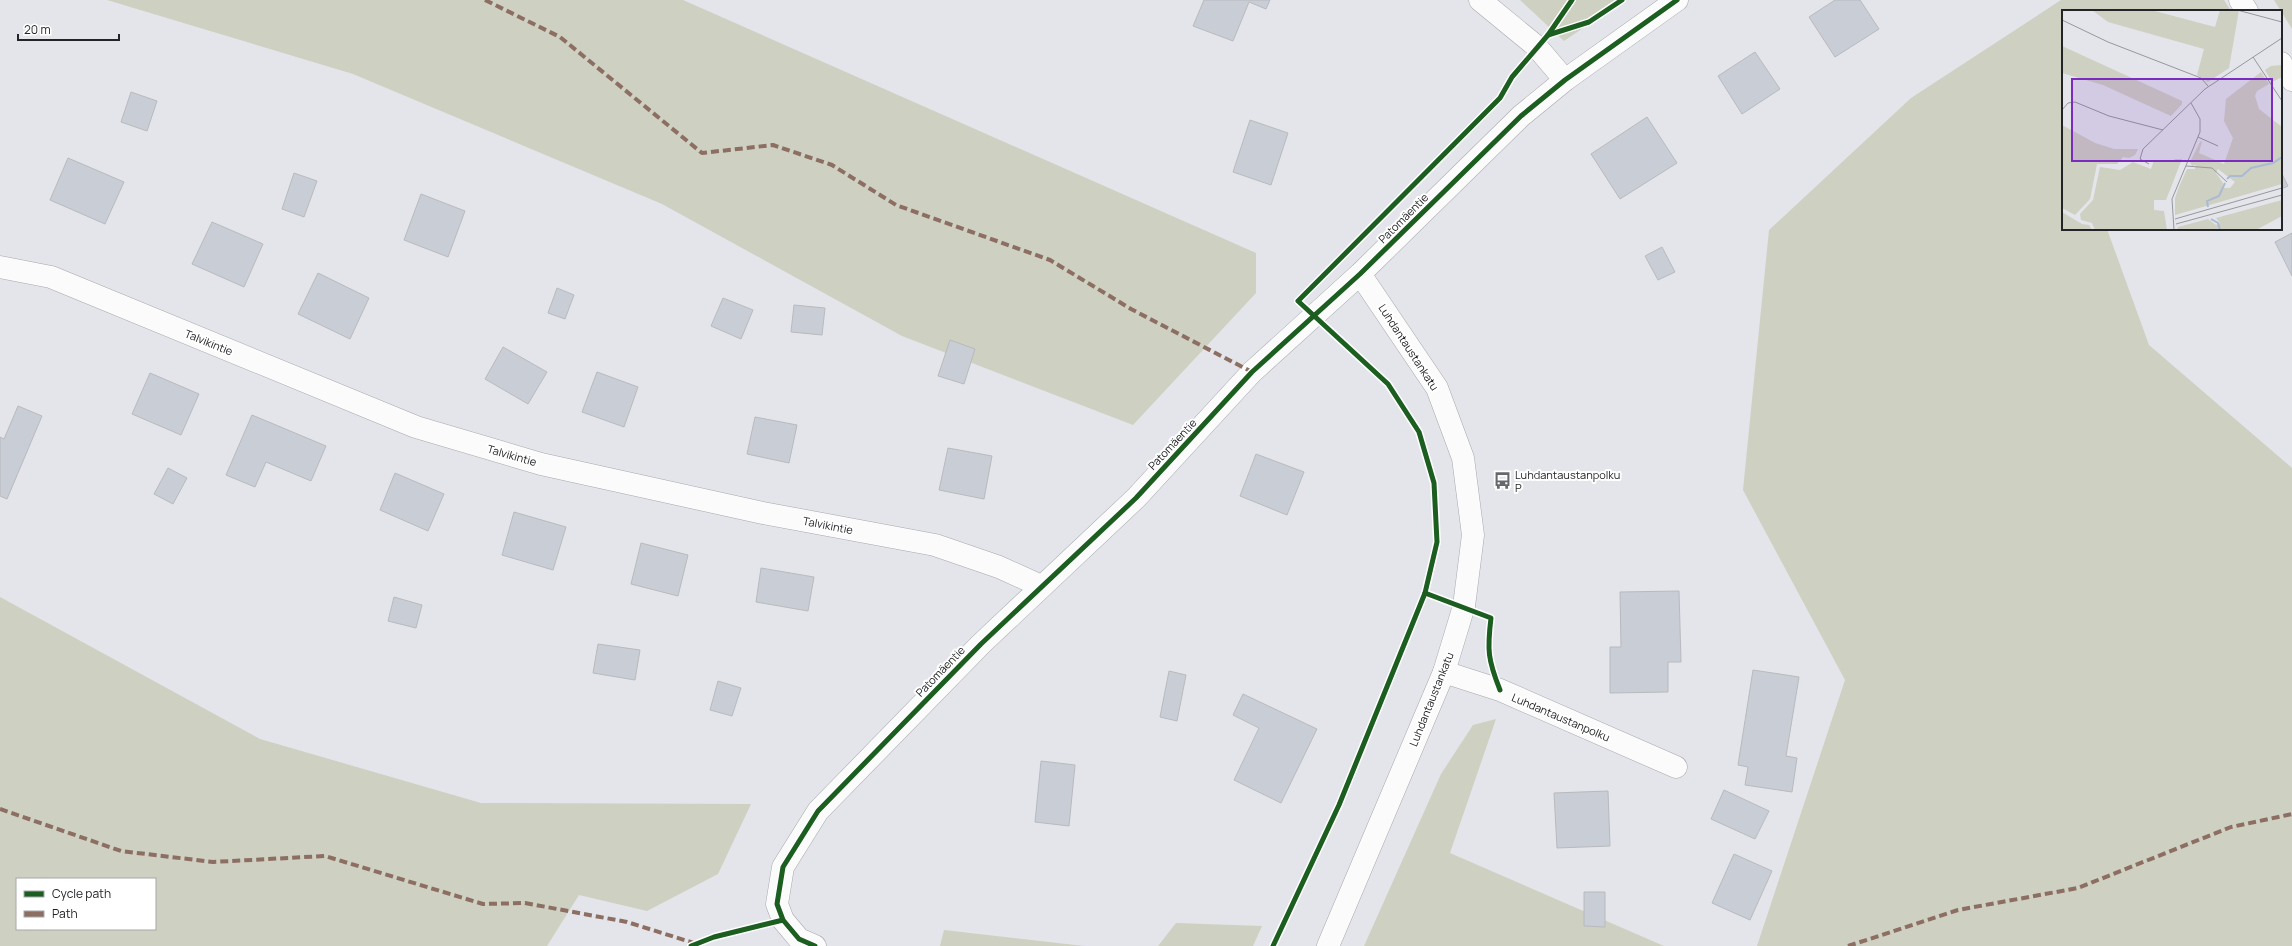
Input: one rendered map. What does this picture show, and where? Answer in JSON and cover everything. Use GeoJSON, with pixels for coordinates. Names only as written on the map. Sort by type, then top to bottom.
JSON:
{"type":"FeatureCollection","features":[{"type":"Feature","properties":{"kind":"street"},"geometry":{"type":"LineString","coordinates":[[1480,0],[1536,46],[1565,80]]}},
{"type":"Feature","properties":{"kind":"street","name":"Patomäentie"},"geometry":{"type":"LineString","coordinates":[[815,946],[798,938],[783,920],[777,904],[783,867],[818,810],[981,644],[1136,498],[1252,372],[1360,274],[1521,116],[1565,80],[1677,0]]}},
{"type":"Feature","properties":{"kind":"street"},"geometry":{"type":"LineString","coordinates":[[2240,0],[2246,10]]}},
{"type":"Feature","properties":{"kind":"street"},"geometry":{"type":"LineString","coordinates":[[2282,65],[2292,80]]}},
{"type":"Feature","properties":{"kind":"street","name":"Talvikintie"},"geometry":{"type":"LineString","coordinates":[[0,267],[51,276],[416,427],[540,464],[763,513],[935,545],[1000,568],[1041,586]]}},
{"type":"Feature","properties":{"kind":"street","name":"Luhdantaustankatu"},"geometry":{"type":"LineString","coordinates":[[1328,946],[1444,672],[1464,606],[1473,535],[1463,458],[1437,388],[1360,274]]}},
{"type":"Feature","properties":{"kind":"street","name":"Luhdantaustanpolku"},"geometry":{"type":"LineString","coordinates":[[1444,672],[1500,690],[1676,766]]}},
{"type":"Feature","properties":{"kind":"shaded area"},"geometry":{"type":"Polygon","coordinates":[[[107,0],[683,0],[1256,253],[1256,293],[1133,425],[902,336],[662,204],[353,74],[107,0]]]}},
{"type":"Feature","properties":{"kind":"shaded area"},"geometry":{"type":"Polygon","coordinates":[[[1520,0],[1624,0],[1564,41],[1520,0]]]}},
{"type":"Feature","properties":{"kind":"shaded area"},"geometry":{"type":"Polygon","coordinates":[[[2061,0],[2224,0],[2230,10],[2062,10],[2062,230],[2107,230],[2149,345],[2292,468],[2292,946],[1757,946],[1845,680],[1743,490],[1769,230],[1911,98],[2061,0]]]}},
{"type":"Feature","properties":{"kind":"shaded area"},"geometry":{"type":"Polygon","coordinates":[[[2274,0],[2292,0],[2292,29],[2282,13],[2282,10],[2280,10],[2274,0]]]}},
{"type":"Feature","properties":{"kind":"shaded area"},"geometry":{"type":"Polygon","coordinates":[[[0,597],[260,739],[481,803],[751,804],[718,874],[647,911],[579,895],[547,946],[0,946],[0,597]]]}},
{"type":"Feature","properties":{"kind":"shaded area"},"geometry":{"type":"Polygon","coordinates":[[[1496,719],[1450,853],[1664,946],[1364,946],[1441,774],[1473,725],[1496,719]]]}},
{"type":"Feature","properties":{"kind":"shaded area"},"geometry":{"type":"Polygon","coordinates":[[[1176,923],[1262,926],[1253,946],[1158,946],[1176,923]]]}},
{"type":"Feature","properties":{"kind":"shaded area"},"geometry":{"type":"Polygon","coordinates":[[[944,930],[1084,946],[940,946],[944,930]]]}},
{"type":"Feature","properties":{"kind":"building"},"geometry":{"type":"Polygon","coordinates":[[[1204,0],[1270,0],[1266,9],[1249,2],[1233,41],[1193,26],[1204,0]]]}},
{"type":"Feature","properties":{"kind":"building"},"geometry":{"type":"Polygon","coordinates":[[[1835,0],[1860,0],[1879,29],[1835,57],[1809,17],[1835,0]]]}},
{"type":"Feature","properties":{"kind":"building"},"geometry":{"type":"Polygon","coordinates":[[[1755,52],[1780,89],[1742,114],[1718,76],[1755,52]]]}},
{"type":"Feature","properties":{"kind":"building"},"geometry":{"type":"Polygon","coordinates":[[[131,92],[157,101],[147,131],[121,122],[131,92]]]}},
{"type":"Feature","properties":{"kind":"building"},"geometry":{"type":"Polygon","coordinates":[[[1647,117],[1677,163],[1620,199],[1591,154],[1647,117]]]}},
{"type":"Feature","properties":{"kind":"building"},"geometry":{"type":"Polygon","coordinates":[[[1250,120],[1288,133],[1271,185],[1233,172],[1250,120]]]}},
{"type":"Feature","properties":{"kind":"building"},"geometry":{"type":"Polygon","coordinates":[[[68,158],[124,182],[105,224],[50,200],[68,158]]]}},
{"type":"Feature","properties":{"kind":"building"},"geometry":{"type":"Polygon","coordinates":[[[294,173],[317,181],[304,217],[282,209],[294,173]]]}},
{"type":"Feature","properties":{"kind":"building"},"geometry":{"type":"Polygon","coordinates":[[[2282,174],[2288,186],[2282,189],[2282,174]]]}},
{"type":"Feature","properties":{"kind":"building"},"geometry":{"type":"Polygon","coordinates":[[[421,194],[465,211],[448,257],[404,240],[421,194]]]}},
{"type":"Feature","properties":{"kind":"building"},"geometry":{"type":"Polygon","coordinates":[[[212,222],[263,244],[244,287],[192,264],[212,222]]]}},
{"type":"Feature","properties":{"kind":"building"},"geometry":{"type":"Polygon","coordinates":[[[2292,233],[2292,276],[2275,242],[2292,233]]]}},
{"type":"Feature","properties":{"kind":"building"},"geometry":{"type":"Polygon","coordinates":[[[1662,247],[1675,272],[1658,280],[1645,256],[1662,247]]]}},
{"type":"Feature","properties":{"kind":"building"},"geometry":{"type":"Polygon","coordinates":[[[318,273],[369,298],[350,339],[298,314],[318,273]]]}},
{"type":"Feature","properties":{"kind":"building"},"geometry":{"type":"Polygon","coordinates":[[[557,288],[574,295],[565,319],[548,313],[557,288]]]}},
{"type":"Feature","properties":{"kind":"building"},"geometry":{"type":"Polygon","coordinates":[[[723,298],[753,310],[741,339],[711,326],[723,298]]]}},
{"type":"Feature","properties":{"kind":"building"},"geometry":{"type":"Polygon","coordinates":[[[794,305],[825,308],[822,335],[791,332],[794,305]]]}},
{"type":"Feature","properties":{"kind":"building"},"geometry":{"type":"Polygon","coordinates":[[[950,340],[975,349],[964,384],[938,376],[950,340]]]}},
{"type":"Feature","properties":{"kind":"building"},"geometry":{"type":"Polygon","coordinates":[[[503,347],[547,372],[528,404],[485,379],[503,347]]]}},
{"type":"Feature","properties":{"kind":"building"},"geometry":{"type":"Polygon","coordinates":[[[597,372],[638,387],[624,427],[582,412],[597,372]]]}},
{"type":"Feature","properties":{"kind":"building"},"geometry":{"type":"Polygon","coordinates":[[[150,373],[199,394],[181,435],[132,414],[150,373]]]}},
{"type":"Feature","properties":{"kind":"building"},"geometry":{"type":"Polygon","coordinates":[[[18,406],[42,416],[7,499],[0,496],[0,437],[4,439],[18,406]]]}},
{"type":"Feature","properties":{"kind":"building"},"geometry":{"type":"Polygon","coordinates":[[[252,415],[326,446],[311,481],[266,462],[255,487],[226,475],[252,415]]]}},
{"type":"Feature","properties":{"kind":"building"},"geometry":{"type":"Polygon","coordinates":[[[755,417],[797,425],[789,463],[747,454],[755,417]]]}},
{"type":"Feature","properties":{"kind":"building"},"geometry":{"type":"Polygon","coordinates":[[[948,448],[992,456],[984,499],[939,490],[948,448]]]}},
{"type":"Feature","properties":{"kind":"building"},"geometry":{"type":"Polygon","coordinates":[[[1256,454],[1304,472],[1287,515],[1240,496],[1256,454]]]}},
{"type":"Feature","properties":{"kind":"building"},"geometry":{"type":"Polygon","coordinates":[[[168,468],[187,478],[173,504],[154,494],[168,468]]]}},
{"type":"Feature","properties":{"kind":"building"},"geometry":{"type":"Polygon","coordinates":[[[395,473],[444,494],[428,531],[380,510],[395,473]]]}},
{"type":"Feature","properties":{"kind":"building"},"geometry":{"type":"Polygon","coordinates":[[[514,512],[566,527],[553,570],[502,555],[514,512]]]}},
{"type":"Feature","properties":{"kind":"building"},"geometry":{"type":"Polygon","coordinates":[[[641,543],[688,555],[678,596],[631,584],[641,543]]]}},
{"type":"Feature","properties":{"kind":"building"},"geometry":{"type":"Polygon","coordinates":[[[761,568],[814,577],[808,611],[756,602],[761,568]]]}},
{"type":"Feature","properties":{"kind":"building"},"geometry":{"type":"Polygon","coordinates":[[[1679,591],[1681,662],[1668,662],[1668,692],[1610,693],[1610,647],[1621,647],[1620,592],[1679,591]]]}},
{"type":"Feature","properties":{"kind":"building"},"geometry":{"type":"Polygon","coordinates":[[[394,597],[422,605],[416,628],[388,621],[394,597]]]}},
{"type":"Feature","properties":{"kind":"building"},"geometry":{"type":"Polygon","coordinates":[[[598,644],[640,650],[635,680],[593,673],[598,644]]]}},
{"type":"Feature","properties":{"kind":"building"},"geometry":{"type":"Polygon","coordinates":[[[1753,670],[1799,677],[1786,756],[1797,758],[1792,792],[1745,785],[1748,767],[1738,765],[1753,670]]]}},
{"type":"Feature","properties":{"kind":"building"},"geometry":{"type":"Polygon","coordinates":[[[1169,671],[1186,675],[1177,721],[1160,717],[1169,671]]]}},
{"type":"Feature","properties":{"kind":"building"},"geometry":{"type":"Polygon","coordinates":[[[718,681],[741,688],[732,716],[710,710],[718,681]]]}},
{"type":"Feature","properties":{"kind":"building"},"geometry":{"type":"Polygon","coordinates":[[[1243,694],[1317,729],[1281,803],[1234,780],[1259,728],[1233,715],[1243,694]]]}},
{"type":"Feature","properties":{"kind":"building"},"geometry":{"type":"Polygon","coordinates":[[[1041,761],[1075,765],[1069,826],[1035,822],[1041,761]]]}},
{"type":"Feature","properties":{"kind":"building"},"geometry":{"type":"Polygon","coordinates":[[[1724,790],[1769,811],[1755,839],[1711,819],[1724,790]]]}},
{"type":"Feature","properties":{"kind":"building"},"geometry":{"type":"Polygon","coordinates":[[[1608,791],[1610,846],[1557,848],[1554,793],[1608,791]]]}},
{"type":"Feature","properties":{"kind":"building"},"geometry":{"type":"Polygon","coordinates":[[[1734,854],[1772,871],[1750,920],[1712,903],[1734,854]]]}},
{"type":"Feature","properties":{"kind":"building"},"geometry":{"type":"Polygon","coordinates":[[[1584,892],[1605,892],[1605,927],[1584,926],[1584,892]]]}},
{"type":"Feature","properties":{"kind":"marked path"},"geometry":{"type":"LineString","coordinates":[[485,0],[560,37],[702,153],[773,145],[832,165],[896,205],[1050,260],[1131,309],[1252,372]]}},
{"type":"Feature","properties":{"kind":"marked path"},"geometry":{"type":"LineString","coordinates":[[0,809],[121,851],[213,862],[325,856],[483,904],[525,903],[627,922],[697,944]]}},
{"type":"Feature","properties":{"kind":"marked path"},"geometry":{"type":"LineString","coordinates":[[1848,946],[1958,910],[2078,888],[2231,827],[2292,814]]}},
{"type":"Feature","properties":{"kind":"cycle path"},"geometry":{"type":"LineString","coordinates":[[1273,946],[1339,805],[1425,593],[1437,542],[1434,483],[1419,432],[1388,384],[1298,301],[1500,98],[1512,77],[1548,35],[1572,0]]}},
{"type":"Feature","properties":{"kind":"cycle path"},"geometry":{"type":"LineString","coordinates":[[1548,35],[1589,22],[1622,0]]}},
{"type":"Feature","properties":{"kind":"cycle path"},"geometry":{"type":"LineString","coordinates":[[815,946],[799,939],[783,920],[777,904],[783,867],[818,811],[981,644],[1136,498],[1252,372],[1360,274],[1521,116],[1565,80],[1677,0]]}},
{"type":"Feature","properties":{"kind":"cycle path"},"geometry":{"type":"LineString","coordinates":[[1425,593],[1491,618],[1489,647],[1493,671],[1500,690]]}},
{"type":"Feature","properties":{"kind":"cycle path"},"geometry":{"type":"LineString","coordinates":[[691,946],[714,937],[783,920]]}},
{"type":"Feature","properties":{"kind":"place","name":"Luhdantaustanpolku P"},"geometry":{"type":"Point","coordinates":[1502,480]}}]}
